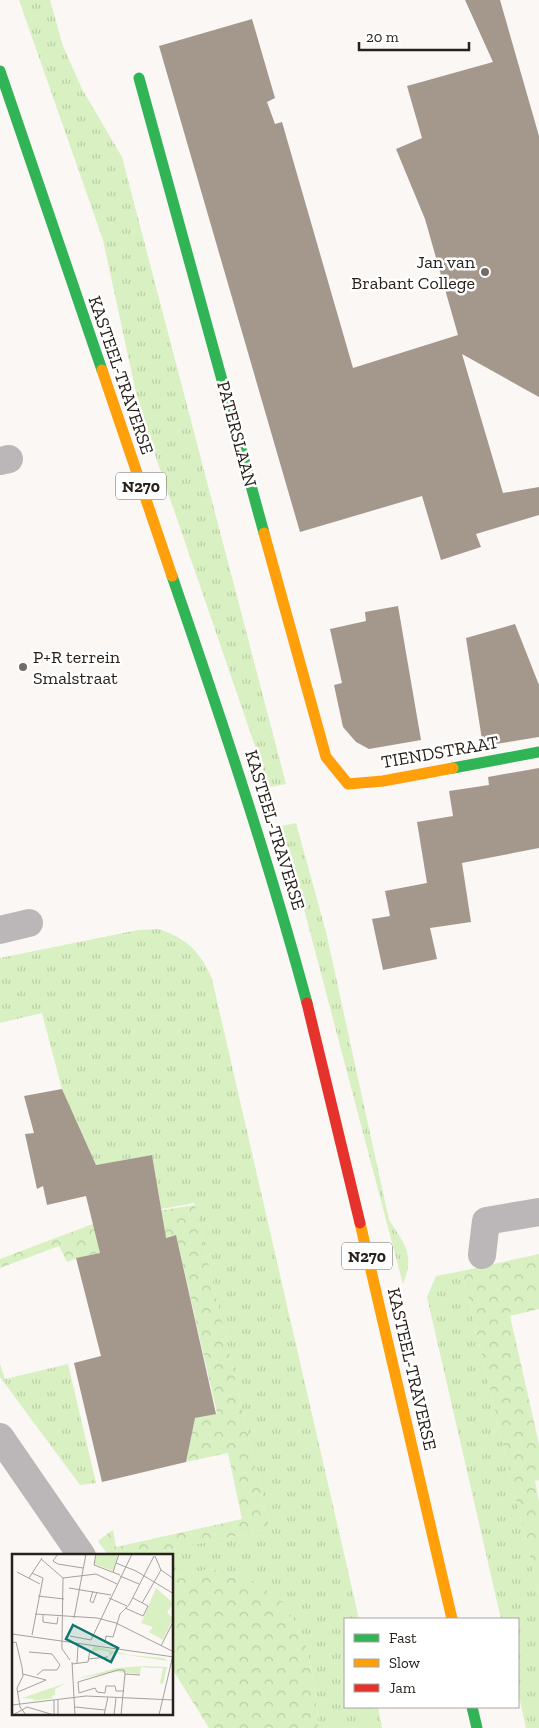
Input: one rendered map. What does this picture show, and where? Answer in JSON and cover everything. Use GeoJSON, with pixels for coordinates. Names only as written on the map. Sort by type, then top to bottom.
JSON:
{"type":"FeatureCollection","features":[{"type":"Feature","properties":{"kind":"main road","name":"KASTEEL-TRAVERSE"},"geometry":{"type":"LineString","coordinates":[[0,71],[243,783],[278,895],[322,1058],[452,1618]]}},
{"type":"Feature","properties":{"kind":"main road","name":"PATERSLAAN"},"geometry":{"type":"LineString","coordinates":[[139,78],[326,757],[348,784]]}},
{"type":"Feature","properties":{"kind":"main road","name":"TIENDSTRAAT"},"geometry":{"type":"LineString","coordinates":[[348,784],[383,781],[539,752]]}},
{"type":"Feature","properties":{"kind":"main road"},"geometry":{"type":"LineString","coordinates":[[472,1708],[477,1728]]}},
{"type":"Feature","properties":{"kind":"street"},"geometry":{"type":"LineString","coordinates":[[0,930],[30,923]]}},
{"type":"Feature","properties":{"kind":"street"},"geometry":{"type":"LineString","coordinates":[[482,1255],[486,1221],[539,1212]]}},
{"type":"Feature","properties":{"kind":"street"},"geometry":{"type":"LineString","coordinates":[[0,1437],[81,1554]]}},
{"type":"Feature","properties":{"kind":"green space"},"geometry":{"type":"Polygon","coordinates":[[[19,0],[50,0],[63,46],[82,89],[122,157],[286,784],[269,787],[140,411],[103,240],[19,0]]]}},
{"type":"Feature","properties":{"kind":"green space"},"geometry":{"type":"Polygon","coordinates":[[[296,823],[326,932],[389,1220],[404,1243],[408,1257],[403,1284],[282,826],[296,823]]]}},
{"type":"Feature","properties":{"kind":"green space"},"geometry":{"type":"Polygon","coordinates":[[[159,929],[185,942],[198,954],[212,979],[359,1618],[344,1618],[344,1708],[378,1708],[382,1728],[319,1728],[314,1682],[304,1638],[283,1602],[242,1573],[209,1569],[174,1577],[174,1554],[148,1554],[270,1529],[195,1205],[194,1203],[161,1209],[152,1155],[96,1165],[62,1089],[42,1013],[0,1023],[0,958],[138,930],[159,929]]]}},
{"type":"Feature","properties":{"kind":"green space"},"geometry":{"type":"Polygon","coordinates":[[[195,1205],[270,1529],[148,1554],[107,1554],[98,1541],[113,1530],[116,1547],[242,1519],[228,1453],[186,1462],[175,1423],[217,1413],[176,1235],[67,1262],[59,1246],[0,1268],[0,1259],[106,1219],[195,1205]]]}},
{"type":"Feature","properties":{"kind":"green space"},"geometry":{"type":"Polygon","coordinates":[[[539,1254],[539,1309],[510,1316],[539,1444],[539,1480],[535,1481],[539,1502],[539,1595],[462,1271],[539,1254]]]}},
{"type":"Feature","properties":{"kind":"green space"},"geometry":{"type":"Polygon","coordinates":[[[462,1271],[539,1595],[539,1728],[526,1728],[519,1696],[519,1618],[501,1618],[427,1297],[436,1276],[462,1271]]]}},
{"type":"Feature","properties":{"kind":"green space"},"geometry":{"type":"Polygon","coordinates":[[[0,1364],[5,1379],[68,1364],[96,1483],[80,1485],[0,1377],[0,1364]]]}},
{"type":"Feature","properties":{"kind":"green space"},"geometry":{"type":"Polygon","coordinates":[[[209,1569],[242,1573],[283,1602],[304,1638],[314,1682],[319,1728],[209,1728],[174,1672],[174,1577],[209,1569]]]}},
{"type":"Feature","properties":{"kind":"building"},"geometry":{"type":"Polygon","coordinates":[[[465,0],[500,0],[539,136],[539,397],[462,354],[503,493],[539,487],[539,515],[476,534],[481,547],[441,560],[422,496],[300,532],[159,46],[252,19],[275,98],[267,102],[275,124],[282,122],[353,368],[458,335],[425,219],[396,149],[422,138],[407,86],[493,62],[465,0]]]}},
{"type":"Feature","properties":{"kind":"building"},"geometry":{"type":"Polygon","coordinates":[[[398,606],[421,740],[369,749],[356,742],[343,727],[334,685],[342,683],[330,629],[366,621],[365,612],[398,606]]]}},
{"type":"Feature","properties":{"kind":"building"},"geometry":{"type":"Polygon","coordinates":[[[515,624],[539,685],[539,737],[483,746],[466,638],[515,624]]]}},
{"type":"Feature","properties":{"kind":"building"},"geometry":{"type":"Polygon","coordinates":[[[539,768],[539,848],[462,863],[471,922],[430,928],[437,959],[383,970],[372,919],[390,916],[385,891],[427,883],[417,822],[453,816],[449,791],[489,785],[488,777],[539,768]]]}},
{"type":"Feature","properties":{"kind":"building"},"geometry":{"type":"Polygon","coordinates":[[[62,1089],[96,1165],[152,1155],[166,1238],[176,1235],[216,1414],[195,1418],[186,1462],[102,1482],[74,1363],[101,1356],[76,1258],[100,1253],[86,1196],[47,1205],[43,1186],[37,1189],[25,1134],[34,1133],[24,1096],[62,1089]]]}},
{"type":"Feature","properties":{"kind":"traffic: fast"},"geometry":{"type":"LineString","coordinates":[[0,71],[102,370]]}},
{"type":"Feature","properties":{"kind":"traffic: fast"},"geometry":{"type":"LineString","coordinates":[[139,78],[264,533]]}},
{"type":"Feature","properties":{"kind":"traffic: fast"},"geometry":{"type":"LineString","coordinates":[[172,576],[243,788],[307,1003]]}},
{"type":"Feature","properties":{"kind":"traffic: fast"},"geometry":{"type":"LineString","coordinates":[[453,768],[539,752]]}},
{"type":"Feature","properties":{"kind":"traffic: fast"},"geometry":{"type":"LineString","coordinates":[[472,1708],[477,1728]]}},
{"type":"Feature","properties":{"kind":"traffic: slow"},"geometry":{"type":"LineString","coordinates":[[102,370],[172,576]]}},
{"type":"Feature","properties":{"kind":"traffic: slow"},"geometry":{"type":"LineString","coordinates":[[264,533],[326,757],[348,784],[383,781],[453,768]]}},
{"type":"Feature","properties":{"kind":"traffic: slow"},"geometry":{"type":"LineString","coordinates":[[360,1223],[452,1618]]}},
{"type":"Feature","properties":{"kind":"traffic: jam"},"geometry":{"type":"LineString","coordinates":[[307,1003],[360,1223]]}},
{"type":"Feature","properties":{"kind":"place","name":"Jan van Brabant College"},"geometry":{"type":"Point","coordinates":[485,272]}},
{"type":"Feature","properties":{"kind":"place","name":"P+R terrein Smalstraat"},"geometry":{"type":"Point","coordinates":[23,667]}}]}
